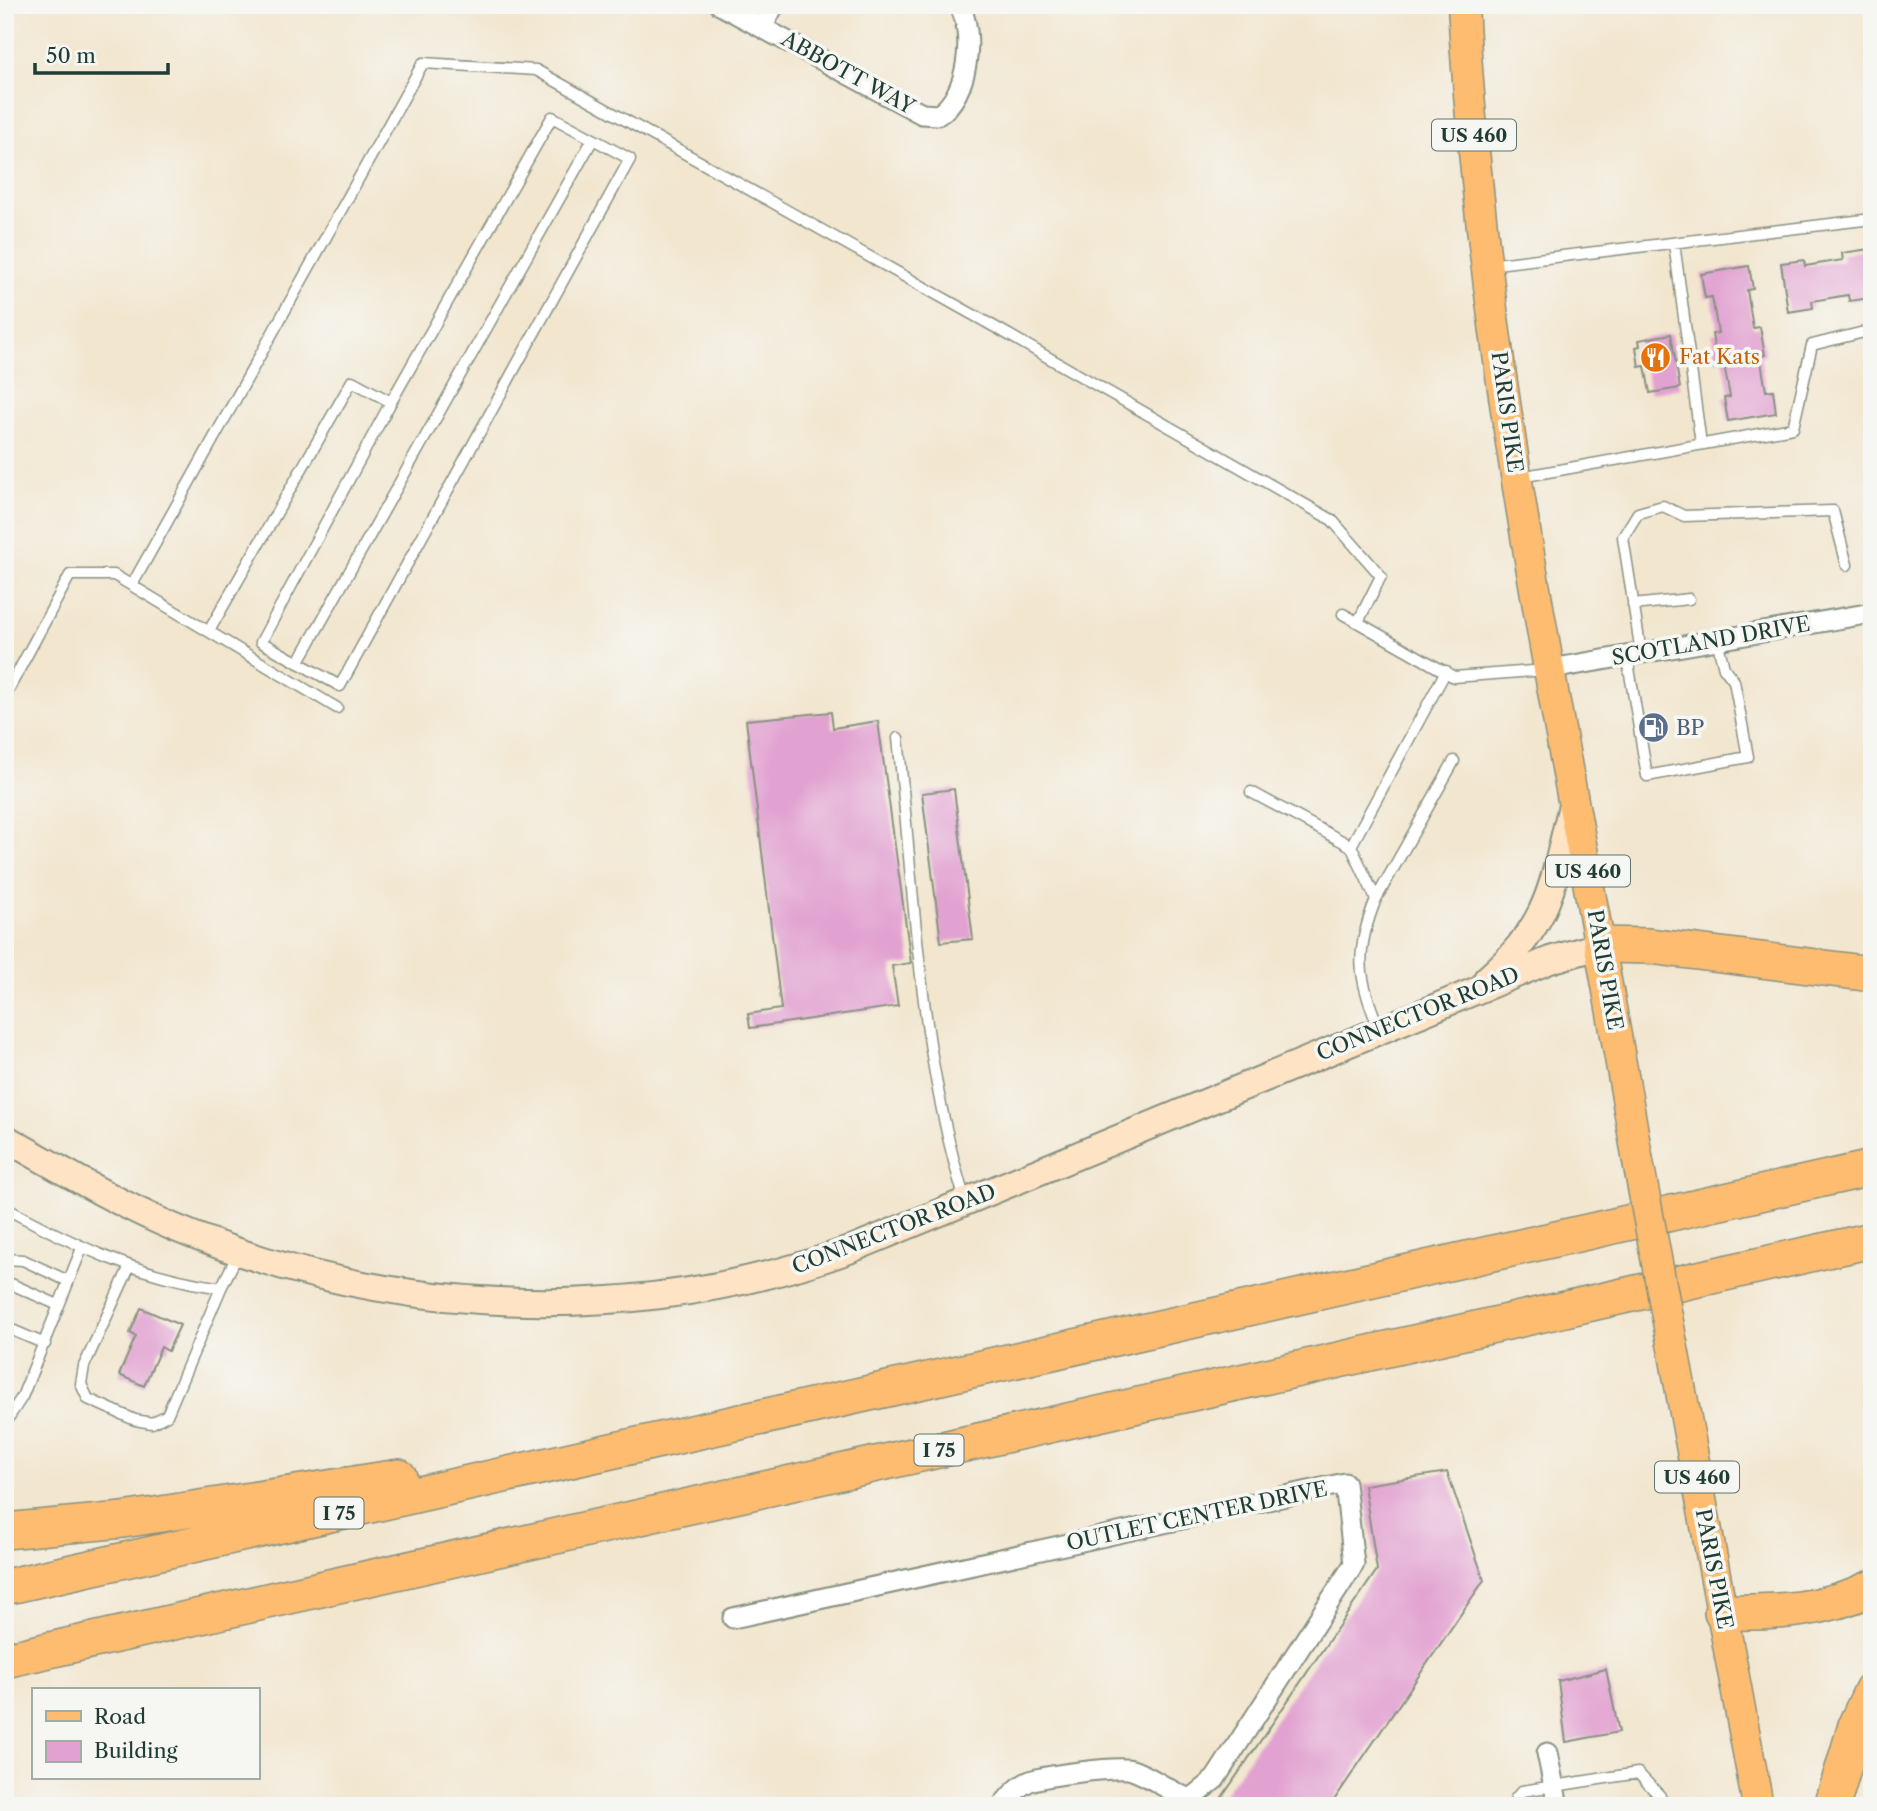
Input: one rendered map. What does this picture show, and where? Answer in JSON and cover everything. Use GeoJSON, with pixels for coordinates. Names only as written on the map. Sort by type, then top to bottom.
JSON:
{"type":"FeatureCollection","features":[{"type":"Feature","properties":{"kind":"highway"},"geometry":{"type":"LineString","coordinates":[[1602,945],[1649,946],[1872,974]]}},
{"type":"Feature","properties":{"kind":"highway","name":"I 75"},"geometry":{"type":"LineString","coordinates":[[5,1587],[1872,1168]]}},
{"type":"Feature","properties":{"kind":"highway","name":"I 75"},"geometry":{"type":"LineString","coordinates":[[5,1660],[1872,1240]]}},
{"type":"Feature","properties":{"kind":"highway"},"geometry":{"type":"LineString","coordinates":[[5,1531],[135,1518],[528,1457],[672,1438]]}},
{"type":"Feature","properties":{"kind":"highway"},"geometry":{"type":"LineString","coordinates":[[5,1674],[198,1630],[404,1571]]}},
{"type":"Feature","properties":{"kind":"highway"},"geometry":{"type":"LineString","coordinates":[[1722,1612],[1801,1610],[1838,1602],[1872,1588]]}},
{"type":"Feature","properties":{"kind":"highway"},"geometry":{"type":"LineString","coordinates":[[1832,1806],[1857,1722],[1872,1690]]}},
{"type":"Feature","properties":{"kind":"main road","name":"PARIS PIKE"},"geometry":{"type":"LineString","coordinates":[[1463,5],[1488,265],[1516,478],[1602,945],[1637,1156],[1758,1806]]}},
{"type":"Feature","properties":{"kind":"main road"},"geometry":{"type":"LineString","coordinates":[[1472,992],[1518,953],[1546,909],[1574,796]]}},
{"type":"Feature","properties":{"kind":"main road","name":"CONNECTOR ROAD"},"geometry":{"type":"LineString","coordinates":[[5,1138],[130,1207],[240,1251],[363,1285],[427,1295],[525,1302],[610,1301],[736,1282],[806,1264],[967,1203],[1550,960],[1602,945]]}},
{"type":"Feature","properties":{"kind":"street","name":"ABBOTT WAY"},"geometry":{"type":"LineString","coordinates":[[720,5],[922,114],[938,115],[954,100],[964,74],[966,17],[959,5]]}},
{"type":"Feature","properties":{"kind":"street"},"geometry":{"type":"LineString","coordinates":[[763,26],[774,5]]}},
{"type":"Feature","properties":{"kind":"street","name":"SCOTLAND DRIVE"},"geometry":{"type":"LineString","coordinates":[[1551,669],[1872,613]]}},
{"type":"Feature","properties":{"kind":"street","name":"OUTLET CENTER DRIVE"},"geometry":{"type":"LineString","coordinates":[[733,1618],[1345,1483],[1354,1564],[1215,1780],[1190,1799],[1172,1793],[1130,1769],[1108,1769],[1031,1781],[1013,1792],[1002,1806]]}},
{"type":"Feature","properties":{"kind":"street"},"geometry":{"type":"LineString","coordinates":[[1547,1754],[1558,1806]]}},
{"type":"Feature","properties":{"kind":"lane"},"geometry":{"type":"LineString","coordinates":[[132,585],[423,63],[536,70],[1002,331],[1332,520],[1381,576],[1358,622]]}},
{"type":"Feature","properties":{"kind":"lane"},"geometry":{"type":"LineString","coordinates":[[552,117],[631,159],[340,686],[261,642],[391,402],[552,117]]}},
{"type":"Feature","properties":{"kind":"lane"},"geometry":{"type":"LineString","coordinates":[[298,663],[593,139]]}},
{"type":"Feature","properties":{"kind":"lane"},"geometry":{"type":"LineString","coordinates":[[1488,265],[1872,219]]}},
{"type":"Feature","properties":{"kind":"lane"},"geometry":{"type":"LineString","coordinates":[[1674,243],[1701,444]]}},
{"type":"Feature","properties":{"kind":"lane"},"geometry":{"type":"LineString","coordinates":[[1516,478],[1793,428],[1812,345],[1872,330]]}},
{"type":"Feature","properties":{"kind":"lane"},"geometry":{"type":"LineString","coordinates":[[209,631],[352,381],[391,402]]}},
{"type":"Feature","properties":{"kind":"lane"},"geometry":{"type":"LineString","coordinates":[[1717,640],[1724,668],[1734,681],[1748,757],[1647,776],[1634,655],[1633,605],[1623,537],[1638,513],[1663,506],[1684,516],[1833,511],[1847,565]]}},
{"type":"Feature","properties":{"kind":"lane"},"geometry":{"type":"LineString","coordinates":[[5,696],[70,575],[114,575],[338,708]]}},
{"type":"Feature","properties":{"kind":"lane"},"geometry":{"type":"LineString","coordinates":[[1633,605],[1689,599]]}},
{"type":"Feature","properties":{"kind":"lane"},"geometry":{"type":"LineString","coordinates":[[1343,614],[1454,677],[1551,669]]}},
{"type":"Feature","properties":{"kind":"lane"},"geometry":{"type":"LineString","coordinates":[[1351,846],[1446,671]]}},
{"type":"Feature","properties":{"kind":"lane"},"geometry":{"type":"LineString","coordinates":[[898,738],[926,1007],[948,1145],[967,1203]]}},
{"type":"Feature","properties":{"kind":"lane"},"geometry":{"type":"LineString","coordinates":[[1380,1029],[1367,999],[1360,973],[1360,950],[1376,899],[1454,761]]}},
{"type":"Feature","properties":{"kind":"lane"},"geometry":{"type":"LineString","coordinates":[[1251,792],[1351,846],[1376,899]]}},
{"type":"Feature","properties":{"kind":"lane"},"geometry":{"type":"LineString","coordinates":[[5,1208],[82,1248],[129,1268],[221,1288]]}},
{"type":"Feature","properties":{"kind":"lane"},"geometry":{"type":"LineString","coordinates":[[5,1423],[22,1397],[82,1248]]}},
{"type":"Feature","properties":{"kind":"lane"},"geometry":{"type":"LineString","coordinates":[[129,1268],[84,1366],[81,1384],[88,1399],[135,1420],[152,1423],[167,1415],[221,1288],[240,1251]]}},
{"type":"Feature","properties":{"kind":"lane"},"geometry":{"type":"LineString","coordinates":[[5,1259],[23,1260],[68,1280]]}},
{"type":"Feature","properties":{"kind":"lane"},"geometry":{"type":"LineString","coordinates":[[9,1283],[58,1305]]}},
{"type":"Feature","properties":{"kind":"lane"},"geometry":{"type":"LineString","coordinates":[[5,1341],[8,1328],[45,1344]]}},
{"type":"Feature","properties":{"kind":"lane"},"geometry":{"type":"LineString","coordinates":[[1515,1806],[1516,1798],[1522,1791],[1638,1773],[1660,1796],[1663,1806]]}},
{"type":"Feature","properties":{"kind":"building"},"geometry":{"type":"Polygon","coordinates":[[[1870,249],[1872,298],[1849,301],[1848,295],[1812,301],[1813,308],[1788,312],[1781,263],[1804,260],[1805,266],[1843,260],[1842,253],[1870,249]]]}},
{"type":"Feature","properties":{"kind":"building"},"geometry":{"type":"Polygon","coordinates":[[[1749,266],[1753,289],[1747,290],[1753,328],[1760,327],[1765,355],[1760,356],[1766,391],[1773,390],[1776,413],[1728,421],[1724,398],[1730,397],[1723,359],[1716,360],[1712,334],[1718,333],[1712,297],[1705,298],[1701,274],[1749,266]]]}},
{"type":"Feature","properties":{"kind":"building","name":"Fat Kats"},"geometry":{"type":"Polygon","coordinates":[[[1671,334],[1680,388],[1650,393],[1645,366],[1639,367],[1636,347],[1640,346],[1639,340],[1671,334]]]}},
{"type":"Feature","properties":{"kind":"building"},"geometry":{"type":"Polygon","coordinates":[[[831,712],[833,728],[878,721],[911,963],[892,966],[898,1006],[750,1028],[748,1014],[781,1009],[746,720],[831,712]]]}},
{"type":"Feature","properties":{"kind":"building"},"geometry":{"type":"Polygon","coordinates":[[[954,789],[973,939],[941,942],[922,793],[954,789]]]}},
{"type":"Feature","properties":{"kind":"building"},"geometry":{"type":"Polygon","coordinates":[[[141,1308],[180,1325],[168,1351],[161,1347],[144,1386],[119,1375],[136,1336],[130,1333],[141,1308]]]}},
{"type":"Feature","properties":{"kind":"building"},"geometry":{"type":"Polygon","coordinates":[[[1447,1472],[1484,1580],[1330,1806],[1216,1806],[1377,1570],[1364,1485],[1447,1472]]]}},
{"type":"Feature","properties":{"kind":"building"},"geometry":{"type":"Polygon","coordinates":[[[1606,1669],[1619,1732],[1566,1742],[1558,1681],[1606,1669]]]}},
{"type":"Feature","properties":{"kind":"place","name":"Fat Kats"},"geometry":{"type":"Point","coordinates":[1656,357]}},
{"type":"Feature","properties":{"kind":"place","name":"BP"},"geometry":{"type":"Point","coordinates":[1653,728]}}]}
